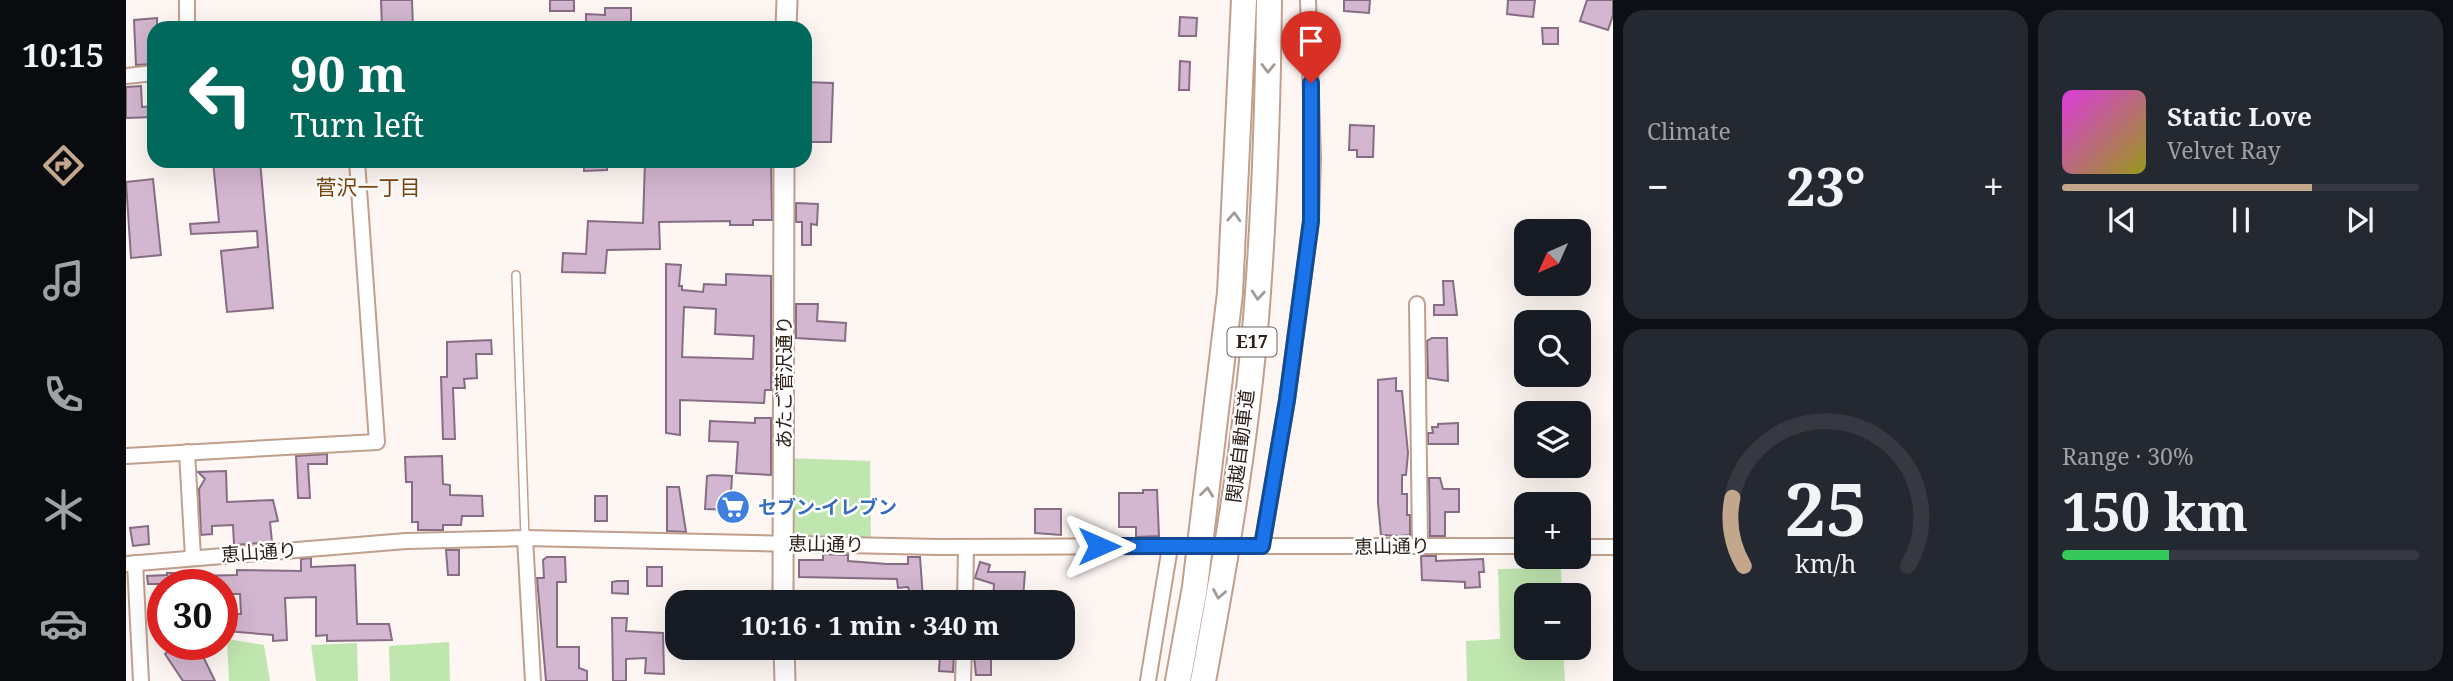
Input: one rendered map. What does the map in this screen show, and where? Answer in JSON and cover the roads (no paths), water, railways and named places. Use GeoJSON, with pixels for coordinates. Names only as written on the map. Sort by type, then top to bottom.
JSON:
{"type":"FeatureCollection","features":[{"type":"Feature","properties":{"kind":"highway","name":"関越自動車道"},"geometry":{"type":"LineString","coordinates":[[1178,681],[1195,587],[1230,293],[1244,0]]}},
{"type":"Feature","properties":{"kind":"highway","name":"関越自動車道"},"geometry":{"type":"LineString","coordinates":[[1203,681],[1239,457],[1258,294],[1267,139],[1269,0]]}},
{"type":"Feature","properties":{"kind":"street"},"geometry":{"type":"LineString","coordinates":[[187,0],[187,21]]}},
{"type":"Feature","properties":{"kind":"street"},"geometry":{"type":"LineString","coordinates":[[786,21],[787,0]]}},
{"type":"Feature","properties":{"kind":"street"},"geometry":{"type":"LineString","coordinates":[[1256,546],[1287,400],[1311,221],[1313,159],[1308,0]]}},
{"type":"Feature","properties":{"kind":"street"},"geometry":{"type":"LineString","coordinates":[[126,76],[147,74]]}},
{"type":"Feature","properties":{"kind":"street"},"geometry":{"type":"LineString","coordinates":[[126,456],[377,442],[357,168]]}},
{"type":"Feature","properties":{"kind":"street","name":"あたご菅沢通り"},"geometry":{"type":"LineString","coordinates":[[783,590],[784,168]]}},
{"type":"Feature","properties":{"kind":"street"},"geometry":{"type":"LineString","coordinates":[[1417,304],[1420,545]]}},
{"type":"Feature","properties":{"kind":"street"},"geometry":{"type":"LineString","coordinates":[[187,452],[192,556]]}},
{"type":"Feature","properties":{"kind":"street"},"geometry":{"type":"LineString","coordinates":[[525,538],[533,681]]}},
{"type":"Feature","properties":{"kind":"street","name":"恵山通り"},"geometry":{"type":"LineString","coordinates":[[131,563],[192,556],[406,541],[525,538],[966,547],[1514,546]]}},
{"type":"Feature","properties":{"kind":"street"},"geometry":{"type":"LineString","coordinates":[[965,590],[966,547]]}},
{"type":"Feature","properties":{"kind":"street"},"geometry":{"type":"LineString","coordinates":[[1148,681],[1175,547]]}},
{"type":"Feature","properties":{"kind":"street"},"geometry":{"type":"LineString","coordinates":[[1591,547],[1613,547]]}},
{"type":"Feature","properties":{"kind":"street"},"geometry":{"type":"LineString","coordinates":[[131,563],[141,681]]}},
{"type":"Feature","properties":{"kind":"street"},"geometry":{"type":"LineString","coordinates":[[784,660],[785,681]]}},
{"type":"Feature","properties":{"kind":"street"},"geometry":{"type":"LineString","coordinates":[[963,681],[964,660]]}},
{"type":"Feature","properties":{"kind":"lane"},"geometry":{"type":"LineString","coordinates":[[516,275],[525,538]]}},
{"type":"Feature","properties":{"kind":"place","name":"セブン-イレブン"},"geometry":{"type":"Point","coordinates":[733,507]}},
{"type":"Feature","properties":{"kind":"district","name":"菅沢一丁目"},"geometry":{"type":"Point","coordinates":[368,188]}}]}
